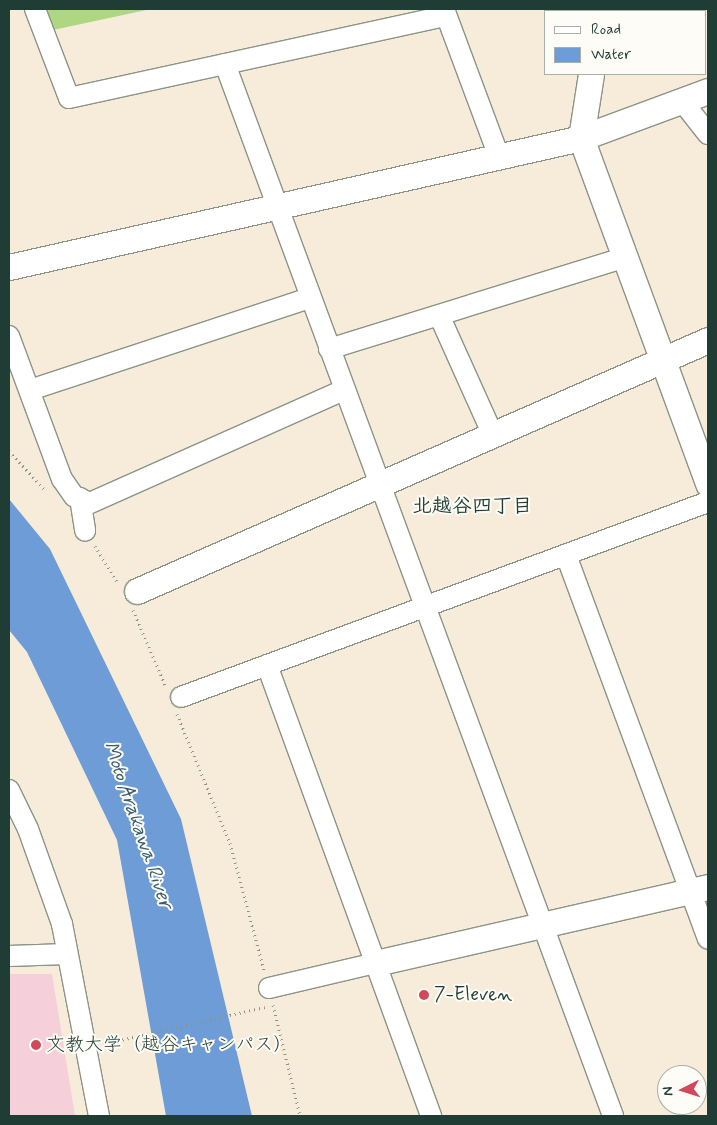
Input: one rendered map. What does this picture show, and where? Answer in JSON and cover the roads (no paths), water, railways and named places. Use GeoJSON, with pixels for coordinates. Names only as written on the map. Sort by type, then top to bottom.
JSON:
{"type":"FeatureCollection","features":[{"type":"Feature","properties":{"kind":"street"},"geometry":{"type":"LineString","coordinates":[[35,9],[69,98],[225,64],[445,12],[500,157]]}},
{"type":"Feature","properties":{"kind":"street"},"geometry":{"type":"LineString","coordinates":[[225,64],[613,1116]]}},
{"type":"Feature","properties":{"kind":"street"},"geometry":{"type":"LineString","coordinates":[[591,75],[581,138],[708,484]]}},
{"type":"Feature","properties":{"kind":"street"},"geometry":{"type":"LineString","coordinates":[[9,267],[278,208],[581,138],[708,91]]}},
{"type":"Feature","properties":{"kind":"street"},"geometry":{"type":"LineString","coordinates":[[682,101],[708,134]]}},
{"type":"Feature","properties":{"kind":"street"},"geometry":{"type":"LineString","coordinates":[[329,349],[626,257]]}},
{"type":"Feature","properties":{"kind":"street"},"geometry":{"type":"LineString","coordinates":[[30,390],[310,298]]}},
{"type":"Feature","properties":{"kind":"street"},"geometry":{"type":"LineString","coordinates":[[439,315],[493,435]]}},
{"type":"Feature","properties":{"kind":"street"},"geometry":{"type":"LineString","coordinates":[[9,336],[62,479],[77,501],[85,531]]}},
{"type":"Feature","properties":{"kind":"street"},"geometry":{"type":"LineString","coordinates":[[134,598],[379,485],[708,340]]}},
{"type":"Feature","properties":{"kind":"street"},"geometry":{"type":"LineString","coordinates":[[77,501],[90,503],[344,390]]}},
{"type":"Feature","properties":{"kind":"street"},"geometry":{"type":"LineString","coordinates":[[175,700],[708,502]]}},
{"type":"Feature","properties":{"kind":"street"},"geometry":{"type":"LineString","coordinates":[[566,555],[700,889],[708,939]]}},
{"type":"Feature","properties":{"kind":"street"},"geometry":{"type":"LineString","coordinates":[[267,665],[431,1116]]}},
{"type":"Feature","properties":{"kind":"street"},"geometry":{"type":"LineString","coordinates":[[9,790],[28,829],[54,896],[99,1116]]}},
{"type":"Feature","properties":{"kind":"street"},"geometry":{"type":"LineString","coordinates":[[269,997],[376,963],[700,889]]}},
{"type":"Feature","properties":{"kind":"street"},"geometry":{"type":"LineString","coordinates":[[9,956],[67,954]]}},
{"type":"Feature","properties":{"kind":"water","name":"Moto Arakawa River"},"geometry":{"type":"Polygon","coordinates":[[[9,499],[50,549],[181,819],[252,1116],[166,1116],[117,840],[27,652],[9,630],[9,499]]]}},
{"type":"Feature","properties":{"kind":"place","name":"7-Eleven"},"geometry":{"type":"Point","coordinates":[424,995]}},
{"type":"Feature","properties":{"kind":"place","name":"文教大学（越谷キャンパス）"},"geometry":{"type":"Point","coordinates":[36,1045]}},
{"type":"Feature","properties":{"kind":"district","name":"北越谷四丁目"},"geometry":{"type":"Point","coordinates":[472,506]}}]}
